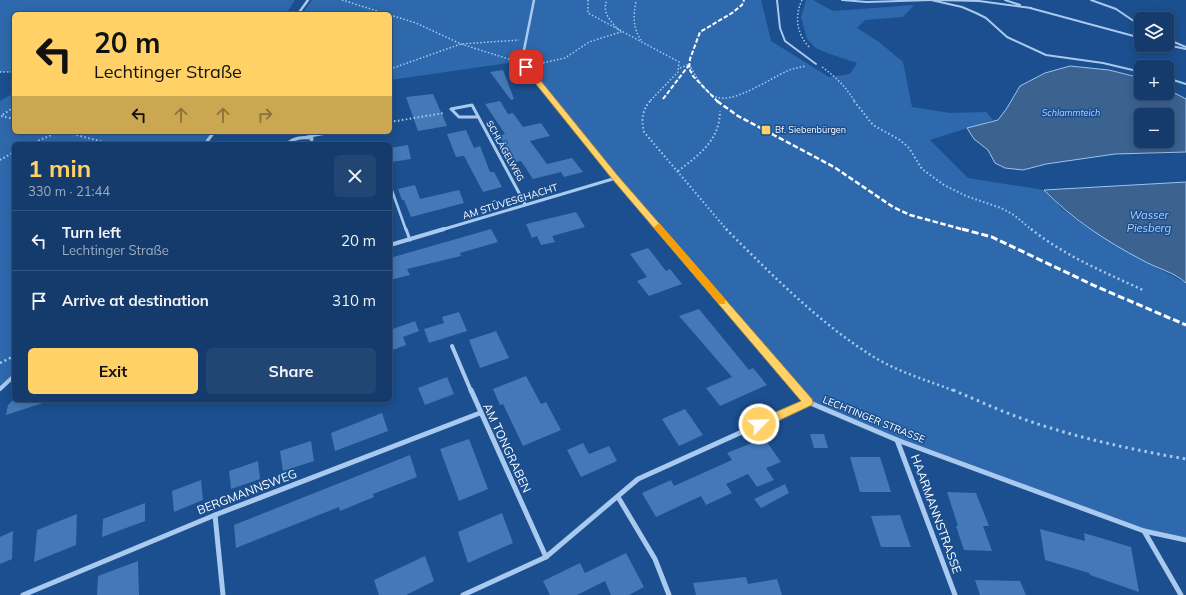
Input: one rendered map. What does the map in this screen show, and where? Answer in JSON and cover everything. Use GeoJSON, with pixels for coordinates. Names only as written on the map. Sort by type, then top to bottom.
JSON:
{"type":"FeatureCollection","features":[{"type":"Feature","properties":{"kind":"street"},"geometry":{"type":"LineString","coordinates":[[299,12],[308,0]]}},
{"type":"Feature","properties":{"kind":"street"},"geometry":{"type":"LineString","coordinates":[[526,67],[522,60],[534,0]]}},
{"type":"Feature","properties":{"kind":"street","name":"LECHTINGER STRASSE"},"geometry":{"type":"LineString","coordinates":[[526,67],[616,178],[808,402],[897,440],[1144,531],[1186,540]]}},
{"type":"Feature","properties":{"kind":"street","name":"SCHLÄGELWEG"},"geometry":{"type":"LineString","coordinates":[[452,111],[451,109],[472,106],[526,204]]}},
{"type":"Feature","properties":{"kind":"street"},"geometry":{"type":"LineString","coordinates":[[452,111],[459,118],[468,119],[478,117]]}},
{"type":"Feature","properties":{"kind":"street"},"geometry":{"type":"LineString","coordinates":[[290,142],[296,138],[305,137],[312,138],[312,142]]}},
{"type":"Feature","properties":{"kind":"street","name":"AM STÜVESCHACHT"},"geometry":{"type":"LineString","coordinates":[[392,245],[616,178]]}},
{"type":"Feature","properties":{"kind":"street","name":"AM TONGRABEN"},"geometry":{"type":"LineString","coordinates":[[452,346],[480,413],[546,557]]}},
{"type":"Feature","properties":{"kind":"street"},"geometry":{"type":"LineString","coordinates":[[0,389],[12,378]]}},
{"type":"Feature","properties":{"kind":"street"},"geometry":{"type":"LineString","coordinates":[[463,595],[546,557],[638,479],[808,402]]}},
{"type":"Feature","properties":{"kind":"street","name":"BERGMANNSWEG"},"geometry":{"type":"LineString","coordinates":[[23,595],[216,515],[480,413]]}},
{"type":"Feature","properties":{"kind":"street","name":"HAARMANNSTRASSE"},"geometry":{"type":"LineString","coordinates":[[897,440],[955,595]]}},
{"type":"Feature","properties":{"kind":"street"},"geometry":{"type":"LineString","coordinates":[[618,497],[655,559],[669,595]]}},
{"type":"Feature","properties":{"kind":"street"},"geometry":{"type":"LineString","coordinates":[[216,515],[223,595]]}},
{"type":"Feature","properties":{"kind":"street"},"geometry":{"type":"LineString","coordinates":[[1144,531],[1181,595]]}},
{"type":"Feature","properties":{"kind":"lane"},"geometry":{"type":"LineString","coordinates":[[777,0],[780,28],[785,41],[816,64]]}},
{"type":"Feature","properties":{"kind":"lane"},"geometry":{"type":"LineString","coordinates":[[842,0],[867,2],[931,0],[979,1],[1031,8]]}},
{"type":"Feature","properties":{"kind":"lane"},"geometry":{"type":"LineString","coordinates":[[931,0],[962,7],[976,13],[986,18],[1007,37],[1046,55],[1103,63],[1134,70]]}},
{"type":"Feature","properties":{"kind":"lane"},"geometry":{"type":"LineString","coordinates":[[1005,0],[1134,36]]}},
{"type":"Feature","properties":{"kind":"lane"},"geometry":{"type":"LineString","coordinates":[[1091,0],[1099,1],[1116,9],[1134,21]]}},
{"type":"Feature","properties":{"kind":"lane"},"geometry":{"type":"LineString","coordinates":[[1174,42],[1186,48]]}},
{"type":"Feature","properties":{"kind":"lane"},"geometry":{"type":"LineString","coordinates":[[1174,46],[1186,48]]}},
{"type":"Feature","properties":{"kind":"lane"},"geometry":{"type":"LineString","coordinates":[[1174,80],[1186,84]]}},
{"type":"Feature","properties":{"kind":"lane"},"geometry":{"type":"LineString","coordinates":[[305,137],[322,134]]}},
{"type":"Feature","properties":{"kind":"lane"},"geometry":{"type":"LineString","coordinates":[[392,190],[410,240]]}},
{"type":"Feature","properties":{"kind":"path"},"geometry":{"type":"LineString","coordinates":[[342,0],[381,12]]}},
{"type":"Feature","properties":{"kind":"path"},"geometry":{"type":"LineString","coordinates":[[588,0],[588,13],[602,23],[662,50],[679,62],[680,68]]}},
{"type":"Feature","properties":{"kind":"path"},"geometry":{"type":"LineString","coordinates":[[607,0],[604,4],[604,11],[621,32]]}},
{"type":"Feature","properties":{"kind":"path"},"geometry":{"type":"LineString","coordinates":[[802,0],[798,7],[800,33],[802,39],[811,49]]}},
{"type":"Feature","properties":{"kind":"path"},"geometry":{"type":"LineString","coordinates":[[636,2],[633,15],[638,36],[642,41]]}},
{"type":"Feature","properties":{"kind":"path"},"geometry":{"type":"LineString","coordinates":[[392,16],[416,23],[461,44],[516,61]]}},
{"type":"Feature","properties":{"kind":"path"},"geometry":{"type":"LineString","coordinates":[[526,67],[564,58],[589,42],[621,32]]}},
{"type":"Feature","properties":{"kind":"path"},"geometry":{"type":"LineString","coordinates":[[519,47],[522,33]]}},
{"type":"Feature","properties":{"kind":"path"},"geometry":{"type":"LineString","coordinates":[[392,68],[461,44],[520,40]]}},
{"type":"Feature","properties":{"kind":"path"},"geometry":{"type":"LineString","coordinates":[[517,54],[516,61],[519,68]]}},
{"type":"Feature","properties":{"kind":"path"},"geometry":{"type":"LineString","coordinates":[[1143,290],[1088,265],[1044,240],[1014,215],[1001,208],[966,196],[944,185],[922,169],[909,148],[900,140],[873,125],[860,110],[846,86],[835,76],[816,64],[789,70],[757,88],[721,98],[714,95],[706,88],[689,64],[680,68],[678,72],[646,105],[640,124],[644,132],[722,225],[758,261],[830,326],[867,353],[904,371],[1032,422],[1071,434],[1144,452],[1186,459]]}},
{"type":"Feature","properties":{"kind":"path"},"geometry":{"type":"LineString","coordinates":[[0,72],[12,72]]}},
{"type":"Feature","properties":{"kind":"path"},"geometry":{"type":"LineString","coordinates":[[12,108],[1,116],[12,119]]}},
{"type":"Feature","properties":{"kind":"path"},"geometry":{"type":"LineString","coordinates":[[392,122],[452,111]]}},
{"type":"Feature","properties":{"kind":"path"},"geometry":{"type":"LineString","coordinates":[[678,171],[702,153],[719,131],[722,120],[720,111]]}},
{"type":"Feature","properties":{"kind":"path"},"geometry":{"type":"LineString","coordinates":[[36,142],[54,134]]}},
{"type":"Feature","properties":{"kind":"path"},"geometry":{"type":"LineString","coordinates":[[72,134],[103,142]]}},
{"type":"Feature","properties":{"kind":"path"},"geometry":{"type":"LineString","coordinates":[[0,160],[12,153]]}},
{"type":"Feature","properties":{"kind":"path"},"geometry":{"type":"LineString","coordinates":[[0,363],[12,357]]}},
{"type":"Feature","properties":{"kind":"shaded area"},"geometry":{"type":"Polygon","coordinates":[[[0,0],[295,0],[287,12],[12,12],[12,72],[0,72],[0,0]]]}},
{"type":"Feature","properties":{"kind":"shaded area"},"geometry":{"type":"Polygon","coordinates":[[[312,0],[761,0],[771,41],[829,77],[850,74],[857,63],[816,48],[807,39],[801,17],[806,0],[813,0],[833,11],[914,5],[903,17],[865,20],[857,28],[879,42],[903,62],[912,107],[950,113],[986,112],[993,120],[930,140],[968,178],[1044,190],[1062,209],[1088,228],[1142,260],[1186,283],[1186,540],[1144,531],[897,440],[808,402],[616,178],[522,61],[392,80],[392,12],[303,12],[312,0]]]}},
{"type":"Feature","properties":{"kind":"shaded area"},"geometry":{"type":"Polygon","coordinates":[[[12,94],[12,134],[212,134],[206,142],[12,142],[12,377],[0,388],[0,101],[12,94]]]}},
{"type":"Feature","properties":{"kind":"water","name":"Schlammteich"},"geometry":{"type":"Polygon","coordinates":[[[1070,66],[1109,70],[1134,76],[1134,100],[1174,100],[1174,93],[1186,99],[1186,152],[1115,154],[1046,164],[1023,170],[1005,168],[995,163],[988,150],[974,139],[967,128],[998,120],[1020,86],[1045,73],[1070,66]]]}},
{"type":"Feature","properties":{"kind":"water","name":"Wasser Piesberg"},"geometry":{"type":"Polygon","coordinates":[[[1186,182],[1186,283],[1176,276],[1115,245],[1078,220],[1044,190],[1186,182]]]}},
{"type":"Feature","properties":{"kind":"building"},"geometry":{"type":"Polygon","coordinates":[[[503,70],[514,99],[511,100],[490,72],[503,70]]]}},
{"type":"Feature","properties":{"kind":"building"},"geometry":{"type":"Polygon","coordinates":[[[433,94],[447,126],[418,131],[406,97],[433,94]]]}},
{"type":"Feature","properties":{"kind":"building"},"geometry":{"type":"Polygon","coordinates":[[[500,101],[508,114],[513,113],[523,127],[541,123],[550,136],[530,141],[547,164],[572,158],[583,172],[564,177],[561,172],[533,179],[521,161],[516,162],[499,136],[505,134],[485,104],[500,101]]]}},
{"type":"Feature","properties":{"kind":"building"},"geometry":{"type":"Polygon","coordinates":[[[466,130],[474,148],[480,146],[490,172],[494,172],[502,187],[483,192],[464,156],[456,157],[447,134],[466,130]]]}},
{"type":"Feature","properties":{"kind":"building"},"geometry":{"type":"Polygon","coordinates":[[[408,145],[411,159],[392,162],[392,148],[408,145]]]}},
{"type":"Feature","properties":{"kind":"building"},"geometry":{"type":"Polygon","coordinates":[[[415,185],[420,199],[459,190],[464,203],[411,217],[398,189],[415,185]]]}},
{"type":"Feature","properties":{"kind":"building"},"geometry":{"type":"Polygon","coordinates":[[[576,212],[585,227],[552,236],[555,242],[541,245],[537,236],[532,238],[526,224],[576,212]]]}},
{"type":"Feature","properties":{"kind":"building"},"geometry":{"type":"Polygon","coordinates":[[[491,229],[498,242],[460,253],[461,256],[407,269],[410,275],[392,280],[392,257],[491,229]]]}},
{"type":"Feature","properties":{"kind":"building"},"geometry":{"type":"Polygon","coordinates":[[[648,248],[666,271],[670,269],[682,284],[649,296],[637,281],[647,277],[630,254],[648,248]]]}},
{"type":"Feature","properties":{"kind":"building"},"geometry":{"type":"Polygon","coordinates":[[[699,309],[749,370],[753,368],[767,385],[720,406],[706,388],[732,377],[679,316],[699,309]]]}},
{"type":"Feature","properties":{"kind":"building"},"geometry":{"type":"Polygon","coordinates":[[[459,312],[467,331],[429,343],[424,329],[444,323],[442,317],[459,312]]]}},
{"type":"Feature","properties":{"kind":"building"},"geometry":{"type":"Polygon","coordinates":[[[415,321],[419,331],[403,337],[406,345],[392,350],[392,329],[415,321]]]}},
{"type":"Feature","properties":{"kind":"building"},"geometry":{"type":"Polygon","coordinates":[[[496,331],[509,358],[480,368],[469,340],[496,331]]]}},
{"type":"Feature","properties":{"kind":"building"},"geometry":{"type":"Polygon","coordinates":[[[526,376],[541,404],[546,402],[561,430],[523,446],[503,404],[500,405],[493,389],[526,376]]]}},
{"type":"Feature","properties":{"kind":"building"},"geometry":{"type":"Polygon","coordinates":[[[447,377],[454,394],[425,405],[418,388],[447,377]]]}},
{"type":"Feature","properties":{"kind":"building"},"geometry":{"type":"Polygon","coordinates":[[[12,401],[46,402],[6,415],[8,405],[12,401]]]}},
{"type":"Feature","properties":{"kind":"building"},"geometry":{"type":"Polygon","coordinates":[[[685,409],[703,435],[679,446],[662,419],[685,409]]]}},
{"type":"Feature","properties":{"kind":"building"},"geometry":{"type":"Polygon","coordinates":[[[382,413],[388,431],[335,451],[331,433],[382,413]]]}},
{"type":"Feature","properties":{"kind":"building"},"geometry":{"type":"Polygon","coordinates":[[[810,434],[824,434],[828,448],[814,448],[810,434]]]}},
{"type":"Feature","properties":{"kind":"building"},"geometry":{"type":"Polygon","coordinates":[[[764,438],[781,462],[766,468],[774,480],[757,487],[748,474],[726,484],[732,493],[706,505],[701,496],[656,517],[642,493],[671,480],[674,486],[732,460],[727,453],[764,438]]]}},
{"type":"Feature","properties":{"kind":"building"},"geometry":{"type":"Polygon","coordinates":[[[469,439],[488,489],[459,501],[440,449],[469,439]]]}},
{"type":"Feature","properties":{"kind":"building"},"geometry":{"type":"Polygon","coordinates":[[[311,441],[314,461],[283,471],[280,451],[311,441]]]}},
{"type":"Feature","properties":{"kind":"building"},"geometry":{"type":"Polygon","coordinates":[[[583,443],[589,454],[609,446],[617,461],[581,477],[567,450],[583,443]]]}},
{"type":"Feature","properties":{"kind":"building"},"geometry":{"type":"Polygon","coordinates":[[[410,455],[417,477],[373,494],[374,497],[340,511],[339,507],[236,548],[234,525],[410,455]]]}},
{"type":"Feature","properties":{"kind":"building"},"geometry":{"type":"Polygon","coordinates":[[[850,457],[880,457],[891,492],[860,492],[850,457]]]}},
{"type":"Feature","properties":{"kind":"building"},"geometry":{"type":"Polygon","coordinates":[[[258,461],[260,479],[231,489],[229,471],[258,461]]]}},
{"type":"Feature","properties":{"kind":"building"},"geometry":{"type":"Polygon","coordinates":[[[201,480],[203,500],[174,512],[172,491],[201,480]]]}},
{"type":"Feature","properties":{"kind":"building"},"geometry":{"type":"Polygon","coordinates":[[[785,484],[789,493],[761,508],[754,499],[785,484]]]}},
{"type":"Feature","properties":{"kind":"building"},"geometry":{"type":"Polygon","coordinates":[[[947,492],[976,493],[989,526],[983,526],[992,551],[964,550],[947,492]]]}},
{"type":"Feature","properties":{"kind":"building"},"geometry":{"type":"Polygon","coordinates":[[[145,503],[145,521],[102,537],[103,519],[145,503]]]}},
{"type":"Feature","properties":{"kind":"building"},"geometry":{"type":"Polygon","coordinates":[[[502,513],[513,543],[468,563],[458,532],[502,513]]]}},
{"type":"Feature","properties":{"kind":"building"},"geometry":{"type":"Polygon","coordinates":[[[77,514],[76,545],[34,562],[37,530],[77,514]]]}},
{"type":"Feature","properties":{"kind":"building"},"geometry":{"type":"Polygon","coordinates":[[[900,515],[911,547],[881,547],[871,516],[900,515]]]}},
{"type":"Feature","properties":{"kind":"building"},"geometry":{"type":"Polygon","coordinates":[[[1040,529],[1085,541],[1084,533],[1131,547],[1139,592],[1090,575],[1089,573],[1045,560],[1040,529]]]}},
{"type":"Feature","properties":{"kind":"building"},"geometry":{"type":"Polygon","coordinates":[[[13,531],[12,559],[0,564],[0,537],[13,531]]]}},
{"type":"Feature","properties":{"kind":"building"},"geometry":{"type":"Polygon","coordinates":[[[626,553],[644,587],[629,595],[611,595],[605,581],[577,595],[550,595],[543,581],[580,563],[585,573],[626,553]]]}},
{"type":"Feature","properties":{"kind":"building"},"geometry":{"type":"Polygon","coordinates":[[[425,556],[434,581],[406,595],[379,595],[374,580],[425,556]]]}},
{"type":"Feature","properties":{"kind":"building"},"geometry":{"type":"Polygon","coordinates":[[[138,561],[139,595],[97,595],[98,576],[138,561]]]}},
{"type":"Feature","properties":{"kind":"building"},"geometry":{"type":"Polygon","coordinates":[[[746,577],[748,584],[777,579],[782,595],[696,595],[693,583],[746,577]]]}},
{"type":"Feature","properties":{"kind":"building"},"geometry":{"type":"Polygon","coordinates":[[[975,580],[1020,581],[1026,595],[980,595],[975,580]]]}},
{"type":"Feature","properties":{"kind":"railway"},"geometry":{"type":"LineString","coordinates":[[717,101],[693,76],[689,68],[690,59],[700,32],[732,13],[742,5],[744,0]]}},
{"type":"Feature","properties":{"kind":"railway"},"geometry":{"type":"LineString","coordinates":[[663,99],[689,65]]}},
{"type":"Feature","properties":{"kind":"railway"},"geometry":{"type":"LineString","coordinates":[[717,101],[738,116],[834,167],[893,207],[910,215],[965,230]]}},
{"type":"Feature","properties":{"kind":"railway"},"geometry":{"type":"LineString","coordinates":[[962,229],[992,237],[1095,286],[1186,325]]}},
{"type":"Feature","properties":{"kind":"slow traffic"},"geometry":{"type":"LineString","coordinates":[[658,227],[722,302]]}},
{"type":"Feature","properties":{"kind":"place","name":"Bf. Siebenbürgen"},"geometry":{"type":"Point","coordinates":[766,130]}},
{"type":"Feature","properties":{"kind":"route"},"geometry":{"type":"LineString","coordinates":[[526,67],[616,178],[808,402],[759,424]]}}]}
